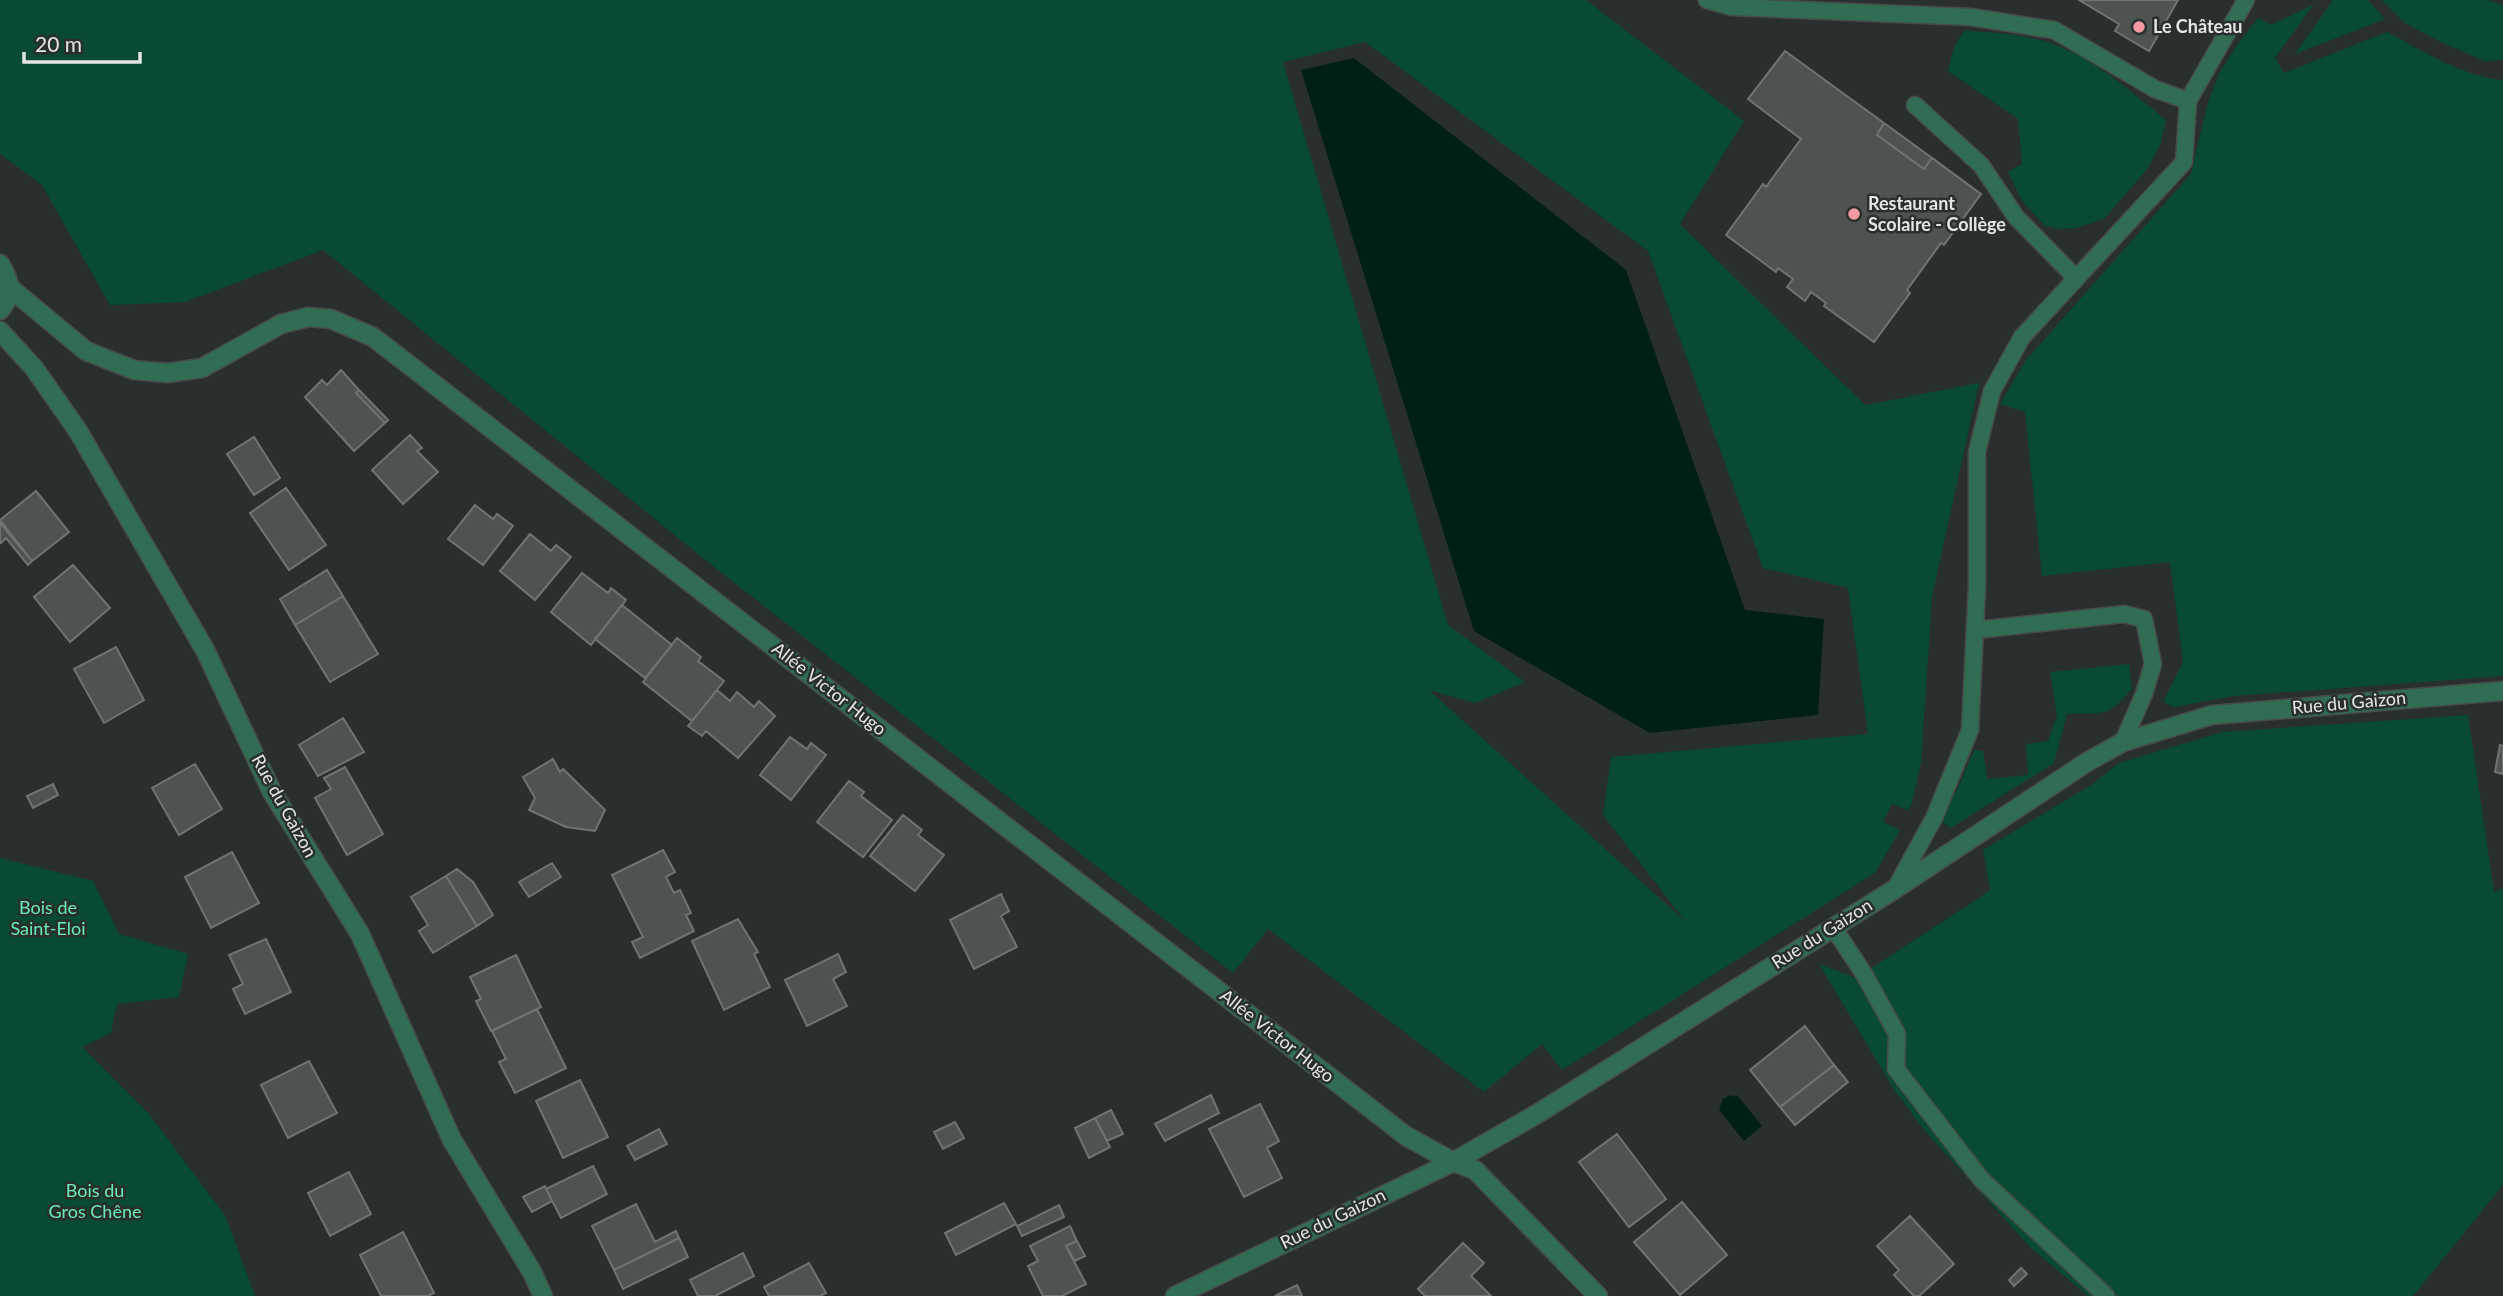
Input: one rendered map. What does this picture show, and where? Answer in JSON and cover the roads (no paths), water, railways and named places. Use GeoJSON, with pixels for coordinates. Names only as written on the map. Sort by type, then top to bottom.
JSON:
{"type":"FeatureCollection","features":[{"type":"Feature","properties":{"kind":"street"},"geometry":{"type":"LineString","coordinates":[[0,264],[7,275],[9,287],[8,297],[0,310]]}},
{"type":"Feature","properties":{"kind":"street","name":"Allée Victor Hugo"},"geometry":{"type":"LineString","coordinates":[[9,287],[86,351],[134,370],[167,373],[202,368],[282,324],[308,317],[331,319],[373,337],[1406,1136],[1475,1170],[1598,1296]]}},
{"type":"Feature","properties":{"kind":"street","name":"Rue du Gaizon"},"geometry":{"type":"LineString","coordinates":[[0,331],[34,368],[78,431],[205,650],[272,792],[360,934],[452,1140],[533,1272],[544,1296]]}},
{"type":"Feature","properties":{"kind":"street","name":"Rue du Gaizon"},"geometry":{"type":"LineString","coordinates":[[1175,1296],[1453,1161],[1537,1114],[1895,889],[2077,768],[2123,742],[2212,715],[2503,691]]}},
{"type":"Feature","properties":{"kind":"lane"},"geometry":{"type":"LineString","coordinates":[[1707,0],[1732,7],[1862,6],[1971,17],[2054,30],[2155,89],[2188,101]]}},
{"type":"Feature","properties":{"kind":"lane"},"geometry":{"type":"LineString","coordinates":[[1968,0],[1971,17]]}},
{"type":"Feature","properties":{"kind":"lane"},"geometry":{"type":"LineString","coordinates":[[1895,889],[1934,818],[1970,730],[1976,630],[1977,452],[1992,391],[2022,337],[2184,162],[2188,101],[2246,0]]}},
{"type":"Feature","properties":{"kind":"lane"},"geometry":{"type":"LineString","coordinates":[[1915,105],[1981,165],[2016,217],[2076,278]]}},
{"type":"Feature","properties":{"kind":"lane"},"geometry":{"type":"LineString","coordinates":[[1976,630],[2124,614],[2144,619],[2153,664],[2144,694],[2123,742]]}},
{"type":"Feature","properties":{"kind":"lane"},"geometry":{"type":"LineString","coordinates":[[1833,926],[1864,974],[1897,1034],[1896,1069],[1982,1179],[2106,1296]]}},
{"type":"Feature","properties":{"kind":"place","name":"Le Château"},"geometry":{"type":"Point","coordinates":[2139,27]}},
{"type":"Feature","properties":{"kind":"place","name":"Restaurant Scolaire - Collège"},"geometry":{"type":"Point","coordinates":[1854,214]}},
{"type":"Feature","properties":{"kind":"park label","name":"Bois de Saint-Eloi"},"geometry":{"type":"Point","coordinates":[48,918]}},
{"type":"Feature","properties":{"kind":"park label","name":"Bois du Gros Chêne"},"geometry":{"type":"Point","coordinates":[95,1201]}}]}
